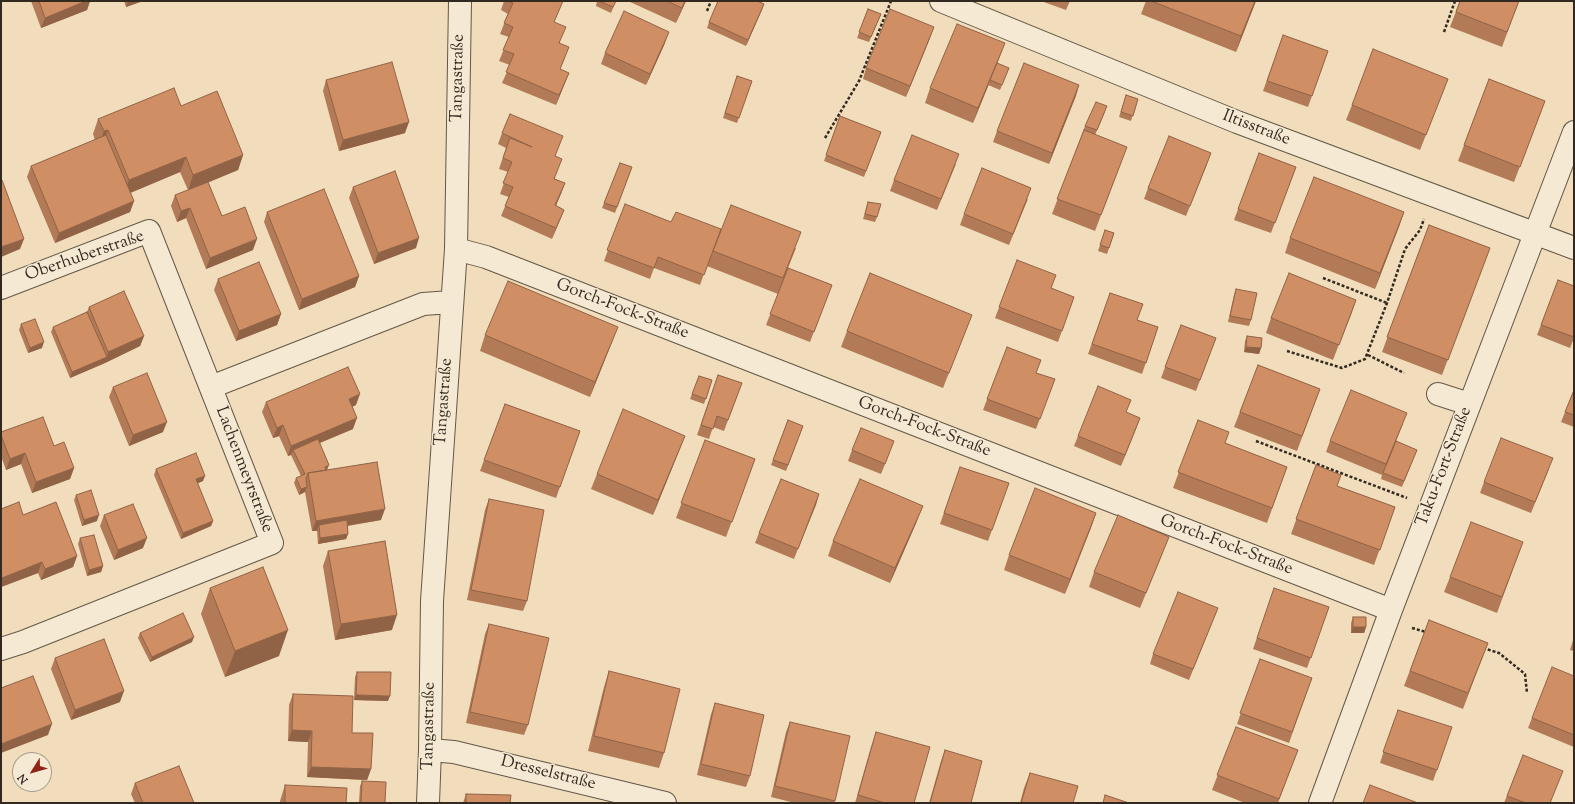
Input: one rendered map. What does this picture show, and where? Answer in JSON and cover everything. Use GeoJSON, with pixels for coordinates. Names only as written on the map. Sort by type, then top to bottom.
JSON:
{"type":"FeatureCollection","features":[{"type":"Feature","properties":{"kind":"street","name":"Tangastraße"},"geometry":{"type":"LineString","coordinates":[[428,803],[432,601],[451,302],[456,249],[460,1]]}},
{"type":"Feature","properties":{"kind":"street","name":"Iltisstraße"},"geometry":{"type":"LineString","coordinates":[[940,1],[1243,125],[1574,248]]}},
{"type":"Feature","properties":{"kind":"street","name":"Taku-Fort-Straße"},"geometry":{"type":"LineString","coordinates":[[1320,803],[1430,506],[1574,132]]}},
{"type":"Feature","properties":{"kind":"street","name":"Oberhuberstraße"},"geometry":{"type":"LineString","coordinates":[[1,288],[149,232],[211,387]]}},
{"type":"Feature","properties":{"kind":"street","name":"Gorch-Fock-Straße"},"geometry":{"type":"LineString","coordinates":[[456,249],[486,257],[1389,615]]}},
{"type":"Feature","properties":{"kind":"street","name":"Lachenmeyrstraße"},"geometry":{"type":"LineString","coordinates":[[1,649],[23,642],[272,543],[211,387],[423,304],[451,302]]}},
{"type":"Feature","properties":{"kind":"street"},"geometry":{"type":"LineString","coordinates":[[1438,394],[1470,404]]}},
{"type":"Feature","properties":{"kind":"street","name":"Dresselstraße"},"geometry":{"type":"LineString","coordinates":[[430,750],[454,752],[666,803]]}},
{"type":"Feature","properties":{"kind":"path"},"geometry":{"type":"LineString","coordinates":[[707,11],[711,1]]}},
{"type":"Feature","properties":{"kind":"path"},"geometry":{"type":"LineString","coordinates":[[825,138],[859,81],[891,1]]}},
{"type":"Feature","properties":{"kind":"path"},"geometry":{"type":"LineString","coordinates":[[1444,32],[1455,1]]}},
{"type":"Feature","properties":{"kind":"path"},"geometry":{"type":"LineString","coordinates":[[1287,351],[1342,368],[1365,359],[1368,355],[1387,303],[1405,249],[1420,230],[1433,196]]}},
{"type":"Feature","properties":{"kind":"path"},"geometry":{"type":"LineString","coordinates":[[1323,278],[1387,303]]}},
{"type":"Feature","properties":{"kind":"path"},"geometry":{"type":"LineString","coordinates":[[1368,355],[1404,373]]}},
{"type":"Feature","properties":{"kind":"path"},"geometry":{"type":"LineString","coordinates":[[1256,441],[1430,506]]}},
{"type":"Feature","properties":{"kind":"path"},"geometry":{"type":"LineString","coordinates":[[1389,615],[1429,633]]}},
{"type":"Feature","properties":{"kind":"path"},"geometry":{"type":"LineString","coordinates":[[1480,647],[1499,653],[1525,674],[1527,693]]}},
{"type":"Feature","properties":{"kind":"building"},"geometry":{"type":"Polygon","coordinates":[[[39,1],[86,1],[45,18],[39,1]]]}},
{"type":"Feature","properties":{"kind":"building"},"geometry":{"type":"Polygon","coordinates":[[[508,1],[563,1],[554,22],[566,27],[559,43],[569,47],[560,69],[569,73],[559,95],[506,72],[514,54],[503,50],[513,27],[504,23],[513,3],[508,1]]]}},
{"type":"Feature","properties":{"kind":"building"},"geometry":{"type":"Polygon","coordinates":[[[599,1],[616,1],[613,7],[599,1]]]}},
{"type":"Feature","properties":{"kind":"building"},"geometry":{"type":"Polygon","coordinates":[[[667,1],[685,1],[682,8],[667,1]]]}},
{"type":"Feature","properties":{"kind":"building"},"geometry":{"type":"Polygon","coordinates":[[[718,1],[757,1],[764,4],[748,40],[709,22],[718,1]]]}},
{"type":"Feature","properties":{"kind":"building"},"geometry":{"type":"Polygon","coordinates":[[[1151,1],[1255,1],[1241,36],[1151,1]]]}},
{"type":"Feature","properties":{"kind":"building"},"geometry":{"type":"Polygon","coordinates":[[[1460,1],[1519,1],[1507,32],[1456,12],[1460,1]]]}},
{"type":"Feature","properties":{"kind":"building"},"geometry":{"type":"Polygon","coordinates":[[[868,9],[881,14],[871,37],[859,32],[868,9]]]}},
{"type":"Feature","properties":{"kind":"building"},"geometry":{"type":"Polygon","coordinates":[[[890,9],[934,27],[910,86],[866,68],[890,9]]]}},
{"type":"Feature","properties":{"kind":"building"},"geometry":{"type":"Polygon","coordinates":[[[624,11],[669,32],[650,74],[605,53],[624,11]]]}},
{"type":"Feature","properties":{"kind":"building"},"geometry":{"type":"Polygon","coordinates":[[[957,24],[1005,43],[978,108],[930,88],[957,24]]]}},
{"type":"Feature","properties":{"kind":"building"},"geometry":{"type":"Polygon","coordinates":[[[1283,35],[1328,51],[1312,96],[1267,81],[1283,35]]]}},
{"type":"Feature","properties":{"kind":"building"},"geometry":{"type":"Polygon","coordinates":[[[1373,49],[1448,79],[1426,135],[1352,105],[1373,49]]]}},
{"type":"Feature","properties":{"kind":"building"},"geometry":{"type":"Polygon","coordinates":[[[392,62],[409,122],[343,140],[326,80],[392,62]]]}},
{"type":"Feature","properties":{"kind":"building"},"geometry":{"type":"Polygon","coordinates":[[[997,63],[1009,68],[1002,85],[990,80],[997,63]]]}},
{"type":"Feature","properties":{"kind":"building"},"geometry":{"type":"Polygon","coordinates":[[[1024,63],[1079,85],[1052,153],[997,131],[1024,63]]]}},
{"type":"Feature","properties":{"kind":"building"},"geometry":{"type":"Polygon","coordinates":[[[737,76],[752,81],[739,118],[725,113],[737,76]]]}},
{"type":"Feature","properties":{"kind":"building"},"geometry":{"type":"Polygon","coordinates":[[[1489,79],[1545,101],[1520,167],[1464,145],[1489,79]]]}},
{"type":"Feature","properties":{"kind":"building"},"geometry":{"type":"Polygon","coordinates":[[[174,88],[181,106],[217,91],[243,155],[193,175],[186,157],[129,180],[108,130],[104,131],[98,119],[174,88]]]}},
{"type":"Feature","properties":{"kind":"building"},"geometry":{"type":"Polygon","coordinates":[[[1126,95],[1138,99],[1133,116],[1121,112],[1126,95]]]}},
{"type":"Feature","properties":{"kind":"building"},"geometry":{"type":"Polygon","coordinates":[[[1096,102],[1107,106],[1097,130],[1085,126],[1096,102]]]}},
{"type":"Feature","properties":{"kind":"building"},"geometry":{"type":"Polygon","coordinates":[[[510,114],[563,136],[555,156],[562,159],[554,179],[565,183],[555,205],[564,210],[556,228],[505,206],[513,187],[503,183],[512,162],[503,158],[510,138],[532,147],[502,133],[510,114]]]}},
{"type":"Feature","properties":{"kind":"building"},"geometry":{"type":"Polygon","coordinates":[[[840,116],[881,132],[866,171],[826,155],[840,116]]]}},
{"type":"Feature","properties":{"kind":"building"},"geometry":{"type":"Polygon","coordinates":[[[1084,130],[1127,147],[1101,215],[1057,199],[1084,130]]]}},
{"type":"Feature","properties":{"kind":"building"},"geometry":{"type":"Polygon","coordinates":[[[106,135],[134,201],[59,233],[31,166],[106,135]]]}},
{"type":"Feature","properties":{"kind":"building"},"geometry":{"type":"Polygon","coordinates":[[[912,135],[959,154],[941,199],[894,180],[912,135]]]}},
{"type":"Feature","properties":{"kind":"building"},"geometry":{"type":"Polygon","coordinates":[[[1169,136],[1211,153],[1190,206],[1148,188],[1169,136]]]}},
{"type":"Feature","properties":{"kind":"building"},"geometry":{"type":"Polygon","coordinates":[[[1259,153],[1296,167],[1275,223],[1238,209],[1259,153]]]}},
{"type":"Feature","properties":{"kind":"building"},"geometry":{"type":"Polygon","coordinates":[[[620,163],[632,167],[617,207],[604,203],[620,163]]]}},
{"type":"Feature","properties":{"kind":"building"},"geometry":{"type":"Polygon","coordinates":[[[982,168],[1031,188],[1013,234],[964,214],[982,168]]]}},
{"type":"Feature","properties":{"kind":"building"},"geometry":{"type":"Polygon","coordinates":[[[395,171],[419,238],[378,253],[353,187],[395,171]]]}},
{"type":"Feature","properties":{"kind":"building"},"geometry":{"type":"Polygon","coordinates":[[[1314,177],[1404,212],[1380,273],[1290,238],[1314,177]]]}},
{"type":"Feature","properties":{"kind":"building"},"geometry":{"type":"Polygon","coordinates":[[[1,180],[24,239],[1,247],[1,180]]]}},
{"type":"Feature","properties":{"kind":"building"},"geometry":{"type":"Polygon","coordinates":[[[208,182],[222,216],[245,207],[257,239],[210,258],[190,208],[181,211],[175,195],[208,182]]]}},
{"type":"Feature","properties":{"kind":"building"},"geometry":{"type":"Polygon","coordinates":[[[324,189],[359,276],[302,299],[267,212],[324,189]]]}},
{"type":"Feature","properties":{"kind":"building"},"geometry":{"type":"Polygon","coordinates":[[[868,202],[881,204],[877,217],[865,214],[868,202]]]}},
{"type":"Feature","properties":{"kind":"building"},"geometry":{"type":"Polygon","coordinates":[[[625,204],[671,222],[676,212],[721,229],[704,275],[658,257],[654,268],[607,250],[625,204]]]}},
{"type":"Feature","properties":{"kind":"building"},"geometry":{"type":"Polygon","coordinates":[[[731,205],[801,232],[783,278],[713,251],[731,205]]]}},
{"type":"Feature","properties":{"kind":"building"},"geometry":{"type":"Polygon","coordinates":[[[1429,225],[1490,248],[1448,360],[1387,337],[1429,225]]]}},
{"type":"Feature","properties":{"kind":"building"},"geometry":{"type":"Polygon","coordinates":[[[1105,230],[1114,233],[1109,248],[1100,245],[1105,230]]]}},
{"type":"Feature","properties":{"kind":"building"},"geometry":{"type":"Polygon","coordinates":[[[1017,260],[1056,275],[1051,288],[1074,297],[1062,331],[999,307],[1017,260]]]}},
{"type":"Feature","properties":{"kind":"building"},"geometry":{"type":"Polygon","coordinates":[[[259,262],[281,314],[239,331],[218,279],[259,262]]]}},
{"type":"Feature","properties":{"kind":"building"},"geometry":{"type":"Polygon","coordinates":[[[788,268],[832,285],[814,332],[770,314],[788,268]]]}},
{"type":"Feature","properties":{"kind":"building"},"geometry":{"type":"Polygon","coordinates":[[[870,273],[972,315],[949,373],[847,331],[870,273]]]}},
{"type":"Feature","properties":{"kind":"building"},"geometry":{"type":"Polygon","coordinates":[[[1289,273],[1356,300],[1339,345],[1271,318],[1289,273]]]}},
{"type":"Feature","properties":{"kind":"building"},"geometry":{"type":"Polygon","coordinates":[[[1558,280],[1574,286],[1574,337],[1541,325],[1558,280]]]}},
{"type":"Feature","properties":{"kind":"building"},"geometry":{"type":"Polygon","coordinates":[[[508,281],[618,327],[595,382],[485,335],[508,281]]]}},
{"type":"Feature","properties":{"kind":"building"},"geometry":{"type":"Polygon","coordinates":[[[1236,289],[1257,293],[1251,320],[1230,316],[1236,289]]]}},
{"type":"Feature","properties":{"kind":"building"},"geometry":{"type":"Polygon","coordinates":[[[124,291],[144,336],[108,352],[89,307],[124,291]]]}},
{"type":"Feature","properties":{"kind":"building"},"geometry":{"type":"Polygon","coordinates":[[[1110,293],[1143,304],[1137,320],[1158,327],[1146,363],[1092,344],[1110,293]]]}},
{"type":"Feature","properties":{"kind":"building"},"geometry":{"type":"Polygon","coordinates":[[[87,312],[107,357],[72,372],[53,327],[87,312]]]}},
{"type":"Feature","properties":{"kind":"building"},"geometry":{"type":"Polygon","coordinates":[[[35,319],[44,342],[30,348],[21,324],[35,319]]]}},
{"type":"Feature","properties":{"kind":"building"},"geometry":{"type":"Polygon","coordinates":[[[1181,325],[1216,338],[1200,380],[1165,367],[1181,325]]]}},
{"type":"Feature","properties":{"kind":"building"},"geometry":{"type":"Polygon","coordinates":[[[1247,336],[1262,338],[1261,348],[1246,347],[1247,336]]]}},
{"type":"Feature","properties":{"kind":"building"},"geometry":{"type":"Polygon","coordinates":[[[1007,347],[1041,360],[1036,373],[1055,379],[1040,419],[987,399],[1007,347]]]}},
{"type":"Feature","properties":{"kind":"building"},"geometry":{"type":"Polygon","coordinates":[[[1258,365],[1320,389],[1302,436],[1240,412],[1258,365]]]}},
{"type":"Feature","properties":{"kind":"building"},"geometry":{"type":"Polygon","coordinates":[[[348,367],[360,394],[349,399],[357,418],[291,446],[283,425],[277,428],[266,402],[348,367]]]}},
{"type":"Feature","properties":{"kind":"building"},"geometry":{"type":"Polygon","coordinates":[[[147,373],[167,422],[133,435],[113,387],[147,373]]]}},
{"type":"Feature","properties":{"kind":"building"},"geometry":{"type":"Polygon","coordinates":[[[718,375],[742,383],[728,420],[717,416],[713,429],[701,425],[718,375]]]}},
{"type":"Feature","properties":{"kind":"building"},"geometry":{"type":"Polygon","coordinates":[[[699,376],[712,380],[706,399],[692,394],[699,376]]]}},
{"type":"Feature","properties":{"kind":"building"},"geometry":{"type":"Polygon","coordinates":[[[1098,386],[1131,400],[1126,412],[1140,418],[1125,455],[1078,436],[1098,386]]]}},
{"type":"Feature","properties":{"kind":"building"},"geometry":{"type":"Polygon","coordinates":[[[1351,390],[1407,413],[1386,464],[1330,441],[1351,390]]]}},
{"type":"Feature","properties":{"kind":"building"},"geometry":{"type":"Polygon","coordinates":[[[1574,390],[1574,415],[1565,412],[1574,390]]]}},
{"type":"Feature","properties":{"kind":"building"},"geometry":{"type":"Polygon","coordinates":[[[505,404],[580,431],[560,487],[484,460],[505,404]]]}},
{"type":"Feature","properties":{"kind":"building"},"geometry":{"type":"Polygon","coordinates":[[[623,409],[685,436],[658,500],[597,474],[623,409]]]}},
{"type":"Feature","properties":{"kind":"building"},"geometry":{"type":"Polygon","coordinates":[[[43,417],[54,446],[64,442],[74,468],[36,482],[25,453],[10,459],[1,432],[43,417]]]}},
{"type":"Feature","properties":{"kind":"building"},"geometry":{"type":"Polygon","coordinates":[[[788,420],[803,426],[788,465],[773,460],[788,420]]]}},
{"type":"Feature","properties":{"kind":"building"},"geometry":{"type":"Polygon","coordinates":[[[1198,420],[1229,432],[1225,443],[1287,467],[1272,508],[1178,472],[1198,420]]]}},
{"type":"Feature","properties":{"kind":"building"},"geometry":{"type":"Polygon","coordinates":[[[861,428],[894,441],[885,464],[852,450],[861,428]]]}},
{"type":"Feature","properties":{"kind":"building"},"geometry":{"type":"Polygon","coordinates":[[[1501,438],[1553,458],[1535,502],[1484,482],[1501,438]]]}},
{"type":"Feature","properties":{"kind":"building"},"geometry":{"type":"Polygon","coordinates":[[[318,439],[329,465],[325,467],[326,470],[308,473],[306,478],[307,487],[301,489],[296,478],[305,474],[293,450],[318,439]]]}},
{"type":"Feature","properties":{"kind":"building"},"geometry":{"type":"Polygon","coordinates":[[[705,440],[755,459],[732,522],[681,503],[705,440]]]}},
{"type":"Feature","properties":{"kind":"building"},"geometry":{"type":"Polygon","coordinates":[[[1396,441],[1417,450],[1404,481],[1383,473],[1396,441]]]}},
{"type":"Feature","properties":{"kind":"building"},"geometry":{"type":"Polygon","coordinates":[[[196,453],[205,476],[196,479],[213,521],[183,533],[156,469],[196,453]]]}},
{"type":"Feature","properties":{"kind":"building"},"geometry":{"type":"Polygon","coordinates":[[[377,462],[385,509],[316,521],[308,473],[377,462]]]}},
{"type":"Feature","properties":{"kind":"building"},"geometry":{"type":"Polygon","coordinates":[[[1316,465],[1341,475],[1337,486],[1395,507],[1380,550],[1296,519],[1316,465]]]}},
{"type":"Feature","properties":{"kind":"building"},"geometry":{"type":"Polygon","coordinates":[[[960,467],[1009,483],[992,530],[944,513],[960,467]]]}},
{"type":"Feature","properties":{"kind":"building"},"geometry":{"type":"Polygon","coordinates":[[[781,479],[819,494],[798,549],[759,533],[781,479]]]}},
{"type":"Feature","properties":{"kind":"building"},"geometry":{"type":"Polygon","coordinates":[[[860,479],[923,506],[895,568],[833,541],[860,479]]]}},
{"type":"Feature","properties":{"kind":"building"},"geometry":{"type":"Polygon","coordinates":[[[1035,488],[1096,513],[1070,579],[1009,555],[1035,488]]]}},
{"type":"Feature","properties":{"kind":"building"},"geometry":{"type":"Polygon","coordinates":[[[91,490],[99,515],[84,520],[76,495],[91,490]]]}},
{"type":"Feature","properties":{"kind":"building"},"geometry":{"type":"Polygon","coordinates":[[[489,499],[544,510],[527,601],[471,590],[489,499]]]}},
{"type":"Feature","properties":{"kind":"building"},"geometry":{"type":"Polygon","coordinates":[[[19,502],[23,515],[56,502],[77,556],[45,569],[42,562],[2,578],[1,509],[19,502]]]}},
{"type":"Feature","properties":{"kind":"building"},"geometry":{"type":"Polygon","coordinates":[[[133,504],[147,538],[118,550],[104,515],[133,504]]]}},
{"type":"Feature","properties":{"kind":"building"},"geometry":{"type":"Polygon","coordinates":[[[1118,515],[1169,537],[1146,593],[1094,572],[1118,515]]]}},
{"type":"Feature","properties":{"kind":"building"},"geometry":{"type":"Polygon","coordinates":[[[347,520],[348,534],[320,538],[319,525],[347,520]]]}},
{"type":"Feature","properties":{"kind":"building"},"geometry":{"type":"Polygon","coordinates":[[[1471,522],[1523,542],[1502,597],[1450,577],[1471,522]]]}},
{"type":"Feature","properties":{"kind":"building"},"geometry":{"type":"Polygon","coordinates":[[[94,535],[103,566],[89,570],[80,538],[94,535]]]}},
{"type":"Feature","properties":{"kind":"building"},"geometry":{"type":"Polygon","coordinates":[[[385,541],[397,615],[341,624],[328,551],[385,541]]]}},
{"type":"Feature","properties":{"kind":"building"},"geometry":{"type":"Polygon","coordinates":[[[263,567],[288,630],[235,651],[210,588],[263,567]]]}},
{"type":"Feature","properties":{"kind":"building"},"geometry":{"type":"Polygon","coordinates":[[[1274,588],[1329,607],[1311,658],[1257,638],[1274,588]]]}},
{"type":"Feature","properties":{"kind":"building"},"geometry":{"type":"Polygon","coordinates":[[[1178,592],[1218,608],[1193,669],[1153,654],[1178,592]]]}},
{"type":"Feature","properties":{"kind":"building"},"geometry":{"type":"Polygon","coordinates":[[[183,613],[194,637],[152,657],[140,633],[183,613]]]}},
{"type":"Feature","properties":{"kind":"building"},"geometry":{"type":"Polygon","coordinates":[[[1353,617],[1366,617],[1366,627],[1353,627],[1353,617]]]}},
{"type":"Feature","properties":{"kind":"building"},"geometry":{"type":"Polygon","coordinates":[[[1429,620],[1488,643],[1468,693],[1410,671],[1429,620]]]}},
{"type":"Feature","properties":{"kind":"building"},"geometry":{"type":"Polygon","coordinates":[[[489,624],[549,638],[528,725],[470,712],[489,624]]]}},
{"type":"Feature","properties":{"kind":"building"},"geometry":{"type":"Polygon","coordinates":[[[104,639],[124,691],[75,710],[55,658],[104,639]]]}},
{"type":"Feature","properties":{"kind":"building"},"geometry":{"type":"Polygon","coordinates":[[[1260,659],[1312,678],[1292,732],[1240,713],[1260,659]]]}},
{"type":"Feature","properties":{"kind":"building"},"geometry":{"type":"Polygon","coordinates":[[[1552,667],[1574,676],[1574,735],[1532,718],[1552,667]]]}},
{"type":"Feature","properties":{"kind":"building"},"geometry":{"type":"Polygon","coordinates":[[[609,671],[680,689],[664,753],[594,736],[609,671]]]}},
{"type":"Feature","properties":{"kind":"building"},"geometry":{"type":"Polygon","coordinates":[[[357,672],[391,672],[390,696],[356,695],[357,672]]]}},
{"type":"Feature","properties":{"kind":"building"},"geometry":{"type":"Polygon","coordinates":[[[33,676],[52,724],[1,744],[1,688],[33,676]]]}},
{"type":"Feature","properties":{"kind":"building"},"geometry":{"type":"Polygon","coordinates":[[[293,694],[353,696],[352,733],[373,733],[371,769],[311,767],[312,731],[292,730],[293,694]]]}},
{"type":"Feature","properties":{"kind":"building"},"geometry":{"type":"Polygon","coordinates":[[[715,703],[764,715],[750,776],[701,764],[715,703]]]}},
{"type":"Feature","properties":{"kind":"building"},"geometry":{"type":"Polygon","coordinates":[[[1398,710],[1452,727],[1437,770],[1383,752],[1398,710]]]}},
{"type":"Feature","properties":{"kind":"building"},"geometry":{"type":"Polygon","coordinates":[[[790,722],[850,736],[835,801],[775,786],[790,722]]]}},
{"type":"Feature","properties":{"kind":"building"},"geometry":{"type":"Polygon","coordinates":[[[1236,727],[1298,750],[1279,799],[1217,775],[1236,727]]]}},
{"type":"Feature","properties":{"kind":"building"},"geometry":{"type":"Polygon","coordinates":[[[876,732],[930,747],[914,803],[885,803],[858,795],[876,732]]]}},
{"type":"Feature","properties":{"kind":"building"},"geometry":{"type":"Polygon","coordinates":[[[945,750],[982,761],[971,803],[930,803],[945,750]]]}},
{"type":"Feature","properties":{"kind":"building"},"geometry":{"type":"Polygon","coordinates":[[[1523,755],[1563,771],[1550,803],[1526,803],[1507,796],[1523,755]]]}},
{"type":"Feature","properties":{"kind":"building"},"geometry":{"type":"Polygon","coordinates":[[[179,766],[194,803],[143,803],[135,783],[179,766]]]}},
{"type":"Feature","properties":{"kind":"building"},"geometry":{"type":"Polygon","coordinates":[[[1030,773],[1078,786],[1073,803],[1021,803],[1030,773]]]}},
{"type":"Feature","properties":{"kind":"building"},"geometry":{"type":"Polygon","coordinates":[[[362,781],[386,782],[385,803],[361,803],[362,781]]]}},
{"type":"Feature","properties":{"kind":"building"},"geometry":{"type":"Polygon","coordinates":[[[285,785],[347,788],[346,803],[285,803],[285,785]]]}},
{"type":"Feature","properties":{"kind":"building"},"geometry":{"type":"Polygon","coordinates":[[[1370,785],[1418,803],[1363,803],[1370,785]]]}},
{"type":"Feature","properties":{"kind":"building"},"geometry":{"type":"Polygon","coordinates":[[[466,794],[511,795],[510,803],[466,803],[466,794]]]}},
{"type":"Feature","properties":{"kind":"building"},"geometry":{"type":"Polygon","coordinates":[[[1105,795],[1129,803],[1103,803],[1105,795]]]}}]}
